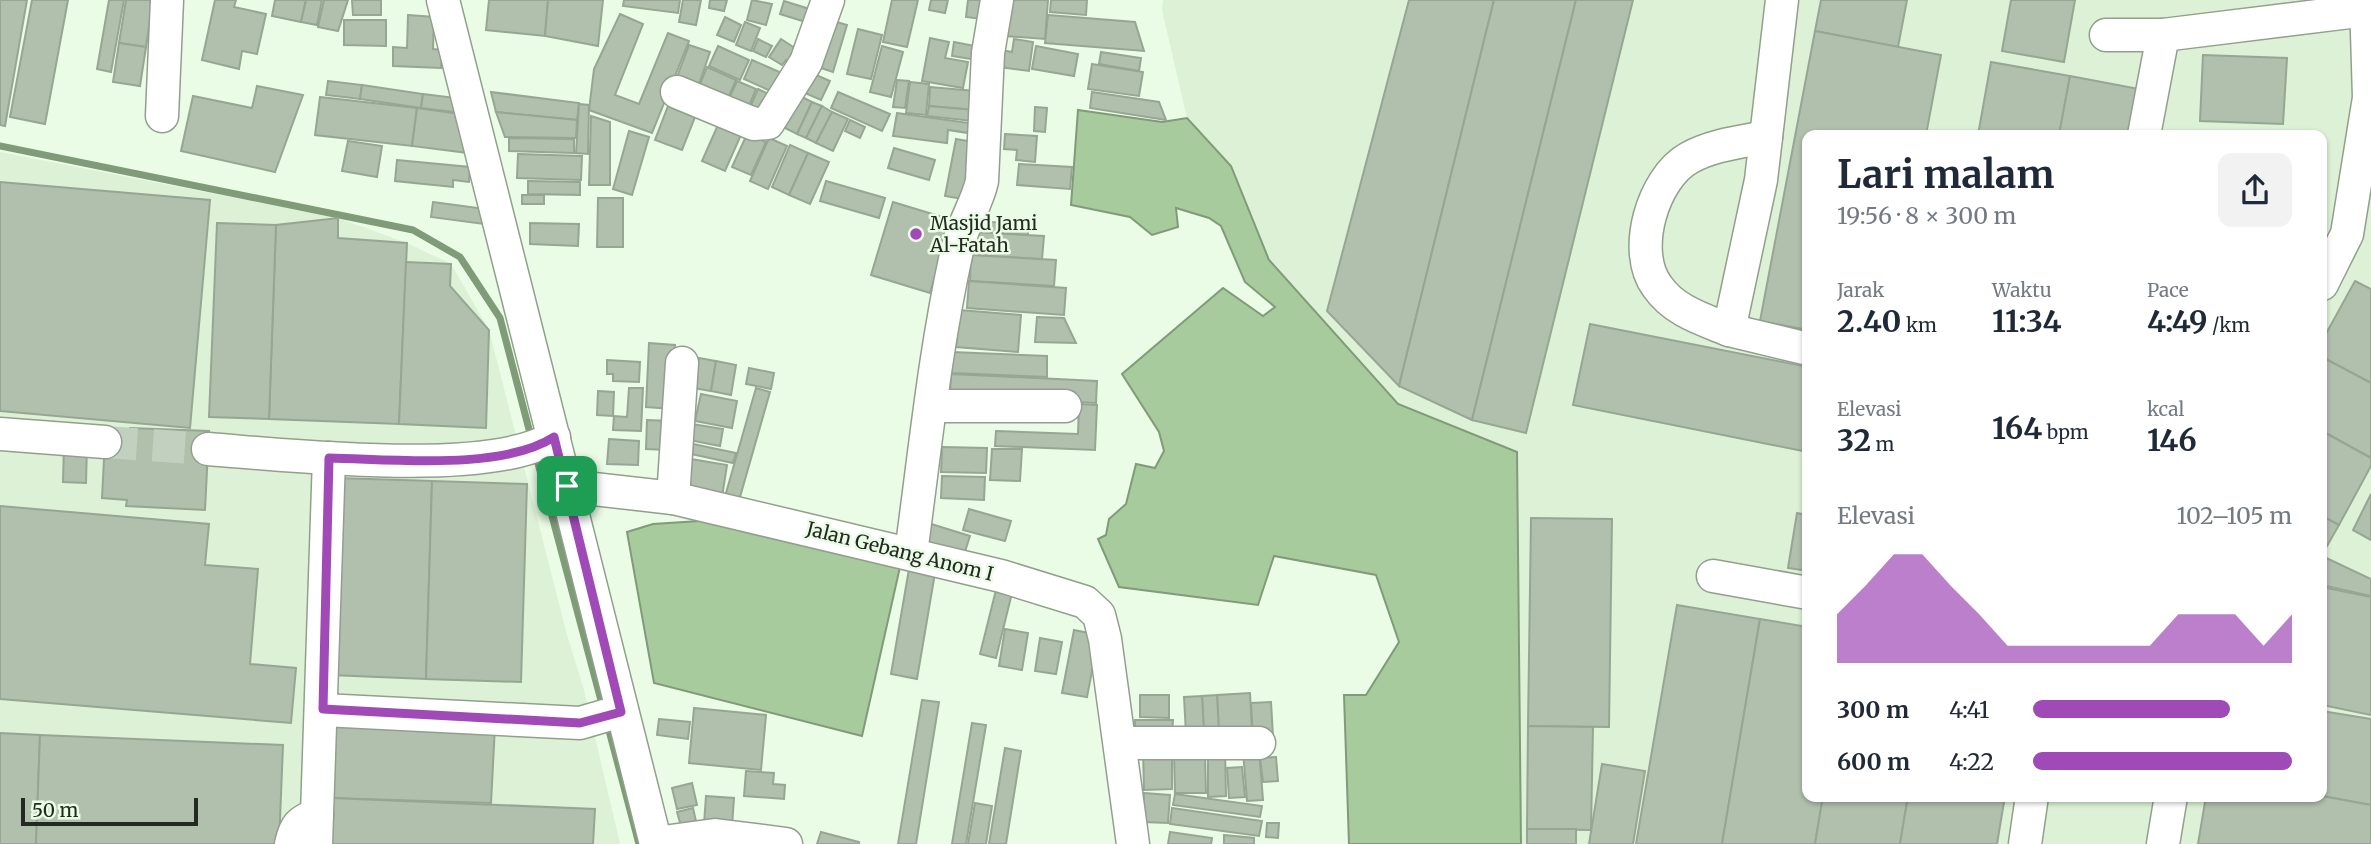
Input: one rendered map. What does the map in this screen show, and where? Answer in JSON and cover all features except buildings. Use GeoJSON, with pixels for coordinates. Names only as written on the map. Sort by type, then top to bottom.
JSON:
{"type":"FeatureCollection","features":[{"type":"Feature","properties":{"kind":"street"},"geometry":{"type":"LineString","coordinates":[[162,116],[167,0]]}},
{"type":"Feature","properties":{"kind":"street"},"geometry":{"type":"LineString","coordinates":[[443,0],[549,440],[567,486],[619,713],[656,844],[715,835],[786,844]]}},
{"type":"Feature","properties":{"kind":"street"},"geometry":{"type":"LineString","coordinates":[[677,92],[754,124],[768,122],[806,62],[828,0]]}},
{"type":"Feature","properties":{"kind":"street"},"geometry":{"type":"LineString","coordinates":[[911,554],[943,314],[958,242],[979,196],[982,181],[988,52],[997,0]]}},
{"type":"Feature","properties":{"kind":"street"},"geometry":{"type":"LineString","coordinates":[[1729,330],[1761,180],[1782,0]]}},
{"type":"Feature","properties":{"kind":"street"},"geometry":{"type":"LineString","coordinates":[[2106,35],[2163,35],[2366,5],[2370,98],[2359,240],[2327,278]]}},
{"type":"Feature","properties":{"kind":"street"},"geometry":{"type":"LineString","coordinates":[[2145,130],[2163,35]]}},
{"type":"Feature","properties":{"kind":"street"},"geometry":{"type":"LineString","coordinates":[[1766,137],[1707,149],[1687,159],[1664,179],[1648,219],[1647,264],[1656,286],[1679,309],[1729,330],[1802,348]]}},
{"type":"Feature","properties":{"kind":"street"},"geometry":{"type":"LineString","coordinates":[[673,498],[682,363]]}},
{"type":"Feature","properties":{"kind":"street"},"geometry":{"type":"LineString","coordinates":[[931,406],[1065,406]]}},
{"type":"Feature","properties":{"kind":"street"},"geometry":{"type":"LineString","coordinates":[[0,434],[105,442]]}},
{"type":"Feature","properties":{"kind":"street"},"geometry":{"type":"LineString","coordinates":[[208,449],[329,458],[480,459],[549,440]]}},
{"type":"Feature","properties":{"kind":"street"},"geometry":{"type":"LineString","coordinates":[[316,830],[323,709],[329,458]]}},
{"type":"Feature","properties":{"kind":"street","name":"Jalan Gebang Anom I"},"geometry":{"type":"LineString","coordinates":[[567,486],[673,498],[1001,576],[1093,607],[1105,639],[1121,743]]}},
{"type":"Feature","properties":{"kind":"street"},"geometry":{"type":"LineString","coordinates":[[1713,576],[1802,592]]}},
{"type":"Feature","properties":{"kind":"street"},"geometry":{"type":"LineString","coordinates":[[323,709],[580,723],[619,713]]}},
{"type":"Feature","properties":{"kind":"street"},"geometry":{"type":"LineString","coordinates":[[1133,844],[1121,743],[1259,743]]}},
{"type":"Feature","properties":{"kind":"street"},"geometry":{"type":"LineString","coordinates":[[2025,844],[2031,802]]}},
{"type":"Feature","properties":{"kind":"street"},"geometry":{"type":"LineString","coordinates":[[2163,844],[2170,802]]}},
{"type":"Feature","properties":{"kind":"street"},"geometry":{"type":"LineString","coordinates":[[291,844],[295,827],[303,820],[316,830]]}},
{"type":"Feature","properties":{"kind":"shaded area"},"geometry":{"type":"Polygon","coordinates":[[[1163,0],[2371,0],[2371,844],[1521,844],[1517,452],[1398,404],[1269,260],[1231,166],[1187,118],[1162,10],[1163,0]]]}},
{"type":"Feature","properties":{"kind":"shaded area"},"geometry":{"type":"Polygon","coordinates":[[[1078,110],[1162,122],[1187,118],[1231,166],[1269,260],[1398,404],[1517,452],[1521,844],[1349,844],[1344,695],[1366,695],[1399,642],[1376,575],[1274,556],[1258,605],[1119,587],[1098,539],[1106,535],[1109,519],[1126,504],[1136,464],[1155,468],[1164,451],[1159,432],[1122,374],[1223,288],[1263,316],[1275,307],[1245,282],[1221,226],[1209,218],[1176,208],[1178,227],[1152,235],[1130,217],[1071,205],[1078,110]]]}},
{"type":"Feature","properties":{"kind":"shaded area"},"geometry":{"type":"Polygon","coordinates":[[[0,152],[338,218],[407,243],[451,264],[489,330],[567,635],[584,690],[620,844],[0,844],[0,152]]]}},
{"type":"Feature","properties":{"kind":"shaded area"},"geometry":{"type":"Polygon","coordinates":[[[715,520],[900,567],[862,736],[654,683],[627,532],[653,524],[715,520]]]}},
{"type":"Feature","properties":{"kind":"waterway"},"geometry":{"type":"LineString","coordinates":[[0,146],[413,230],[460,257],[500,318],[531,437]]}},
{"type":"Feature","properties":{"kind":"waterway"},"geometry":{"type":"LineString","coordinates":[[535,452],[603,708]]}},
{"type":"Feature","properties":{"kind":"waterway"},"geometry":{"type":"LineString","coordinates":[[607,723],[639,844]]}},
{"type":"Feature","properties":{"kind":"tunnel"},"geometry":{"type":"LineString","coordinates":[[105,442],[208,449]]}},
{"type":"Feature","properties":{"kind":"place","name":"Masjid Jami Al-Fatah"},"geometry":{"type":"Point","coordinates":[916,234]}},
{"type":"Feature","properties":{"kind":"route"},"geometry":{"type":"LineString","coordinates":[[554,437],[567,486],[621,712],[580,723],[323,709],[329,458],[480,459],[543,444],[554,437]]}}]}
